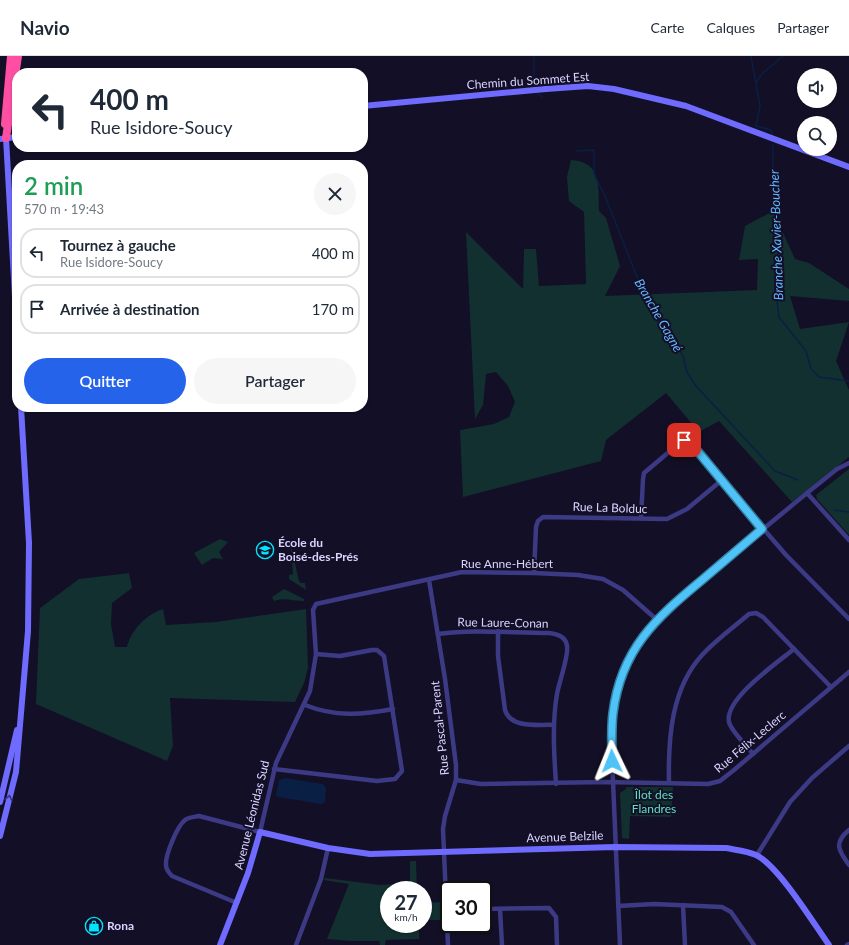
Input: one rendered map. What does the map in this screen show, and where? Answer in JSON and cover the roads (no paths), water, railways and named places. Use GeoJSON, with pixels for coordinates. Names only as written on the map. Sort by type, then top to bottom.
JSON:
{"type":"FeatureCollection","features":[{"type":"Feature","properties":{"kind":"highway"},"geometry":{"type":"LineString","coordinates":[[3,139],[4,113],[11,56]]}},
{"type":"Feature","properties":{"kind":"highway"},"geometry":{"type":"LineString","coordinates":[[16,68],[18,56]]}},
{"type":"Feature","properties":{"kind":"highway"},"geometry":{"type":"LineString","coordinates":[[3,139],[12,89]]}},
{"type":"Feature","properties":{"kind":"street","name":"Chemin du Sommet Est"},"geometry":{"type":"LineString","coordinates":[[368,106],[588,86],[614,89],[686,106],[849,167]]}},
{"type":"Feature","properties":{"kind":"street"},"geometry":{"type":"LineString","coordinates":[[3,139],[12,263]]}},
{"type":"Feature","properties":{"kind":"street"},"geometry":{"type":"LineString","coordinates":[[0,836],[16,772],[19,721],[28,631],[30,543],[21,412]]}},
{"type":"Feature","properties":{"kind":"street"},"geometry":{"type":"LineString","coordinates":[[642,518],[642,479],[645,472],[684,440],[690,442],[762,529],[849,619]]}},
{"type":"Feature","properties":{"kind":"street"},"geometry":{"type":"LineString","coordinates":[[620,945],[611,734],[616,696],[623,674],[633,652],[656,619],[762,529],[837,469],[849,462]]}},
{"type":"Feature","properties":{"kind":"street","name":"Rue La Bolduc"},"geometry":{"type":"LineString","coordinates":[[534,573],[536,527],[538,521],[543,517],[660,519],[676,516],[687,509],[722,480]]}},
{"type":"Feature","properties":{"kind":"street"},"geometry":{"type":"LineString","coordinates":[[807,493],[849,540]]}},
{"type":"Feature","properties":{"kind":"street","name":"Rue Anne-Hébert"},"geometry":{"type":"LineString","coordinates":[[322,602],[462,572],[578,575],[603,579],[623,590],[656,619]]}},
{"type":"Feature","properties":{"kind":"street","name":"Rue Pascal-Parent"},"geometry":{"type":"LineString","coordinates":[[429,580],[450,713],[456,765],[456,780],[444,823],[443,852],[445,881]]}},
{"type":"Feature","properties":{"kind":"street","name":"Avenue Léonidas Sud"},"geometry":{"type":"LineString","coordinates":[[220,945],[238,903],[254,856],[274,769],[283,746],[305,705],[313,678],[316,654],[313,610],[316,604],[322,602]]}},
{"type":"Feature","properties":{"kind":"street"},"geometry":{"type":"LineString","coordinates":[[669,783],[671,729],[678,696],[686,678],[702,655],[753,612],[763,617],[831,687]]}},
{"type":"Feature","properties":{"kind":"street","name":"Rue Laure-Conan"},"geometry":{"type":"LineString","coordinates":[[438,634],[469,630],[554,633],[561,636],[566,642],[567,654],[557,695],[554,725],[556,784]]}},
{"type":"Feature","properties":{"kind":"street"},"geometry":{"type":"LineString","coordinates":[[498,631],[498,656],[505,710],[508,717],[516,723],[554,725]]}},
{"type":"Feature","properties":{"kind":"street"},"geometry":{"type":"LineString","coordinates":[[753,754],[729,724],[728,713],[743,692],[794,649]]}},
{"type":"Feature","properties":{"kind":"street"},"geometry":{"type":"LineString","coordinates":[[274,769],[377,781],[395,779],[399,777],[402,767],[384,656],[381,652],[372,650],[340,656],[316,654]]}},
{"type":"Feature","properties":{"kind":"street","name":"Rue Félix-Leclerc"},"geometry":{"type":"LineString","coordinates":[[456,780],[481,784],[714,784],[753,754],[849,672]]}},
{"type":"Feature","properties":{"kind":"street"},"geometry":{"type":"LineString","coordinates":[[305,705],[326,712],[350,715],[393,709]]}},
{"type":"Feature","properties":{"kind":"street"},"geometry":{"type":"LineString","coordinates":[[0,802],[19,721]]}},
{"type":"Feature","properties":{"kind":"street"},"geometry":{"type":"LineString","coordinates":[[757,855],[790,802],[812,778],[849,746]]}},
{"type":"Feature","properties":{"kind":"street"},"geometry":{"type":"LineString","coordinates":[[238,903],[172,876],[168,872],[166,859],[179,825],[192,817],[199,816],[260,832]]}},
{"type":"Feature","properties":{"kind":"street"},"geometry":{"type":"LineString","coordinates":[[849,830],[840,840],[839,846],[840,854],[849,865]]}},
{"type":"Feature","properties":{"kind":"street","name":"Avenue Belzile"},"geometry":{"type":"LineString","coordinates":[[260,832],[328,848],[370,854],[616,847],[726,848],[757,855],[770,865],[780,876],[829,945]]}},
{"type":"Feature","properties":{"kind":"street"},"geometry":{"type":"LineString","coordinates":[[296,945],[321,879],[328,848]]}},
{"type":"Feature","properties":{"kind":"street"},"geometry":{"type":"LineString","coordinates":[[618,906],[654,904],[718,906],[728,910],[754,945]]}},
{"type":"Feature","properties":{"kind":"street"},"geometry":{"type":"LineString","coordinates":[[683,905],[684,945]]}},
{"type":"Feature","properties":{"kind":"street"},"geometry":{"type":"LineString","coordinates":[[492,909],[544,907],[552,910],[556,917],[557,945]]}},
{"type":"Feature","properties":{"kind":"street"},"geometry":{"type":"LineString","coordinates":[[500,909],[502,945]]}},
{"type":"Feature","properties":{"kind":"street","name":"Rue Pascal-Parent"},"geometry":{"type":"LineString","coordinates":[[448,933],[448,945]]}},
{"type":"Feature","properties":{"kind":"water"},"geometry":{"type":"Polygon","coordinates":[[[285,778],[323,784],[326,788],[325,802],[321,804],[278,797],[276,795],[279,780],[285,778]]]}},
{"type":"Feature","properties":{"kind":"waterway","name":"Branche Gagné"},"geometry":{"type":"LineString","coordinates":[[534,56],[534,86]]}},
{"type":"Feature","properties":{"kind":"waterway","name":"Branche Xavier-Boucher"},"geometry":{"type":"LineString","coordinates":[[751,56],[760,106],[756,126],[771,130],[772,134]]}},
{"type":"Feature","properties":{"kind":"waterway"},"geometry":{"type":"LineString","coordinates":[[756,82],[763,73],[783,56]]}},
{"type":"Feature","properties":{"kind":"waterway","name":"Branche Gagné"},"geometry":{"type":"LineString","coordinates":[[538,94],[542,97]]}},
{"type":"Feature","properties":{"kind":"waterway","name":"Branche Xavier-Boucher"},"geometry":{"type":"LineString","coordinates":[[773,145],[773,171],[776,187],[776,213],[779,243],[775,286],[779,317],[806,351],[811,369],[819,377],[849,381]]}},
{"type":"Feature","properties":{"kind":"waterway","name":"Branche Gagné"},"geometry":{"type":"LineString","coordinates":[[576,151],[594,150],[594,174],[605,196],[639,282],[655,313],[683,356],[687,372],[696,386],[775,471],[798,480]]}},
{"type":"Feature","properties":{"kind":"waterway","name":"Branche Gagné"},"geometry":{"type":"LineString","coordinates":[[834,510],[849,512]]}},
{"type":"Feature","properties":{"kind":"place","name":"École du Boisé-des-Prés"},"geometry":{"type":"Point","coordinates":[265,550]}},
{"type":"Feature","properties":{"kind":"place","name":"Rona"},"geometry":{"type":"Point","coordinates":[94,926]}},
{"type":"Feature","properties":{"kind":"park label","name":"Îlot des Flandres"},"geometry":{"type":"Point","coordinates":[654,802]}}]}
